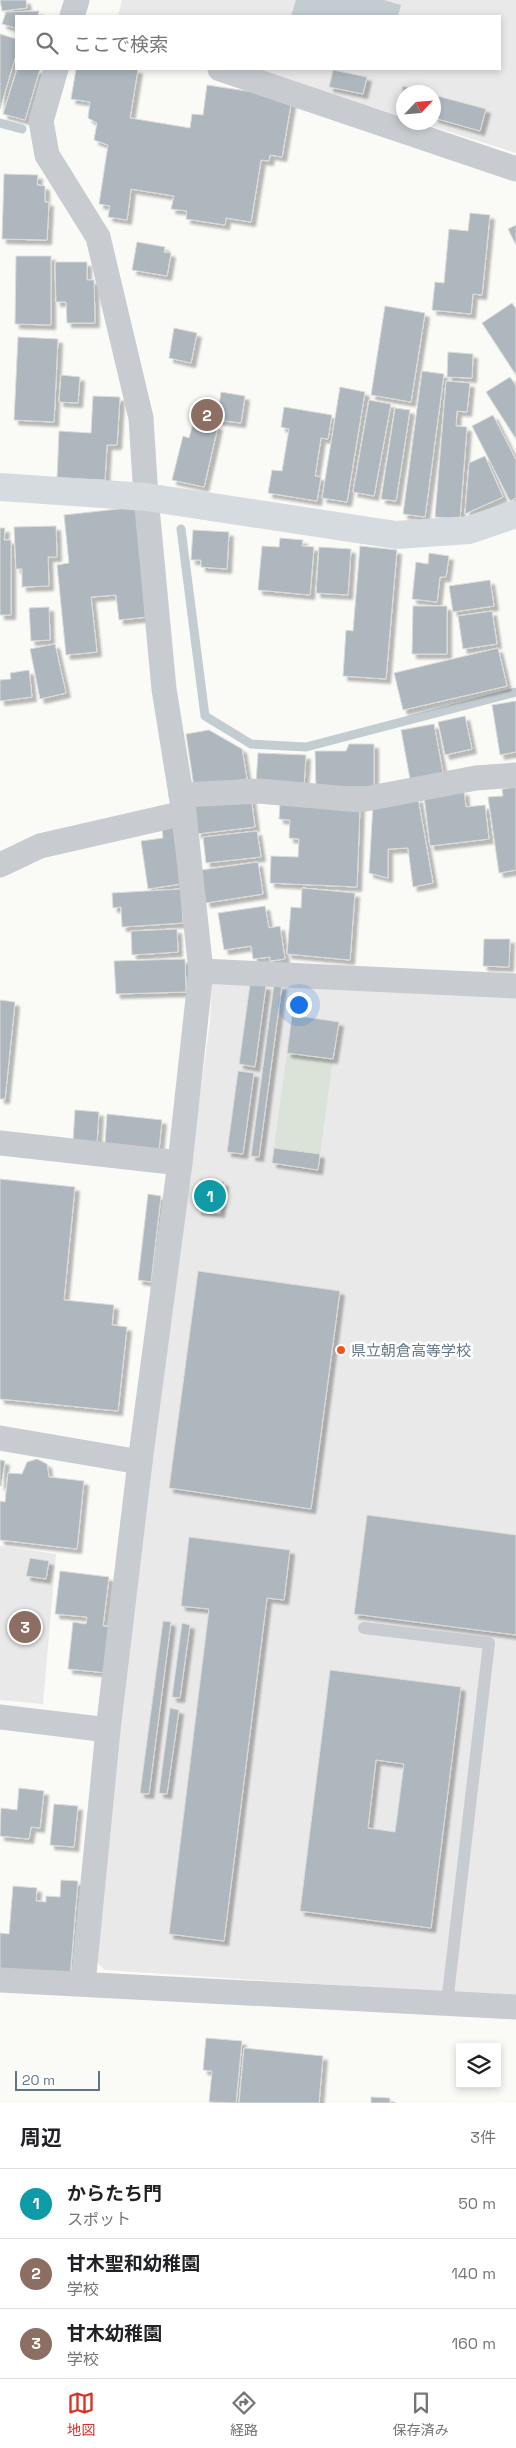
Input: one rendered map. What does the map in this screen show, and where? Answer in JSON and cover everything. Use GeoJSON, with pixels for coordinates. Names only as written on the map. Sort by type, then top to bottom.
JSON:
{"type":"FeatureCollection","features":[{"type":"Feature","properties":{"kind":"street"},"geometry":{"type":"LineString","coordinates":[[72,15],[77,0]]}},
{"type":"Feature","properties":{"kind":"street"},"geometry":{"type":"LineString","coordinates":[[56,70],[41,121],[47,155],[98,237],[141,418],[146,497],[164,689],[182,804],[201,971],[180,1163],[140,1462],[108,1730],[83,1984]]}},
{"type":"Feature","properties":{"kind":"street"},"geometry":{"type":"LineString","coordinates":[[223,70],[516,169]]}},
{"type":"Feature","properties":{"kind":"street"},"geometry":{"type":"LineString","coordinates":[[0,488],[146,497],[396,535],[469,530],[516,514]]}},
{"type":"Feature","properties":{"kind":"street"},"geometry":{"type":"LineString","coordinates":[[0,865],[40,846],[182,804],[259,791],[360,800],[476,778],[516,775]]}},
{"type":"Feature","properties":{"kind":"street"},"geometry":{"type":"LineString","coordinates":[[201,971],[516,986]]}},
{"type":"Feature","properties":{"kind":"street"},"geometry":{"type":"LineString","coordinates":[[0,1143],[180,1163]]}},
{"type":"Feature","properties":{"kind":"street"},"geometry":{"type":"LineString","coordinates":[[0,1438],[140,1462]]}},
{"type":"Feature","properties":{"kind":"street"},"geometry":{"type":"LineString","coordinates":[[0,1717],[108,1730]]}},
{"type":"Feature","properties":{"kind":"street"},"geometry":{"type":"LineString","coordinates":[[0,1980],[516,2007]]}},
{"type":"Feature","properties":{"kind":"lane"},"geometry":{"type":"LineString","coordinates":[[364,1628],[489,1643],[447,2004]]}},
{"type":"Feature","properties":{"kind":"shaded area"},"geometry":{"type":"Polygon","coordinates":[[[122,0],[516,0],[516,153],[441,129],[441,85],[396,85],[396,115],[259,70],[501,70],[501,15],[118,15],[122,0]]]}},
{"type":"Feature","properties":{"kind":"shaded area"},"geometry":{"type":"Polygon","coordinates":[[[296,0],[384,0],[401,5],[398,15],[291,15],[296,0]]]}},
{"type":"Feature","properties":{"kind":"shaded area","name":"県立朝倉高等学校"},"geometry":{"type":"Polygon","coordinates":[[[212,978],[516,993],[516,1997],[105,1970],[95,1960],[124,1644],[210,1022],[212,978]]]}},
{"type":"Feature","properties":{"kind":"shaded area"},"geometry":{"type":"Polygon","coordinates":[[[287,1053],[333,1059],[320,1154],[274,1148],[287,1053]]]}},
{"type":"Feature","properties":{"kind":"shaded area"},"geometry":{"type":"Polygon","coordinates":[[[0,1546],[56,1554],[43,1704],[0,1700],[0,1546]]]}},
{"type":"Feature","properties":{"kind":"building"},"geometry":{"type":"Polygon","coordinates":[[[0,0],[26,0],[27,8],[2,11],[0,0]]]}},
{"type":"Feature","properties":{"kind":"building"},"geometry":{"type":"Polygon","coordinates":[[[39,11],[38,15],[15,15],[15,28],[2,24],[6,12],[39,11]]]}},
{"type":"Feature","properties":{"kind":"building"},"geometry":{"type":"Polygon","coordinates":[[[0,34],[15,39],[15,58],[0,109],[0,34]]]}},
{"type":"Feature","properties":{"kind":"building"},"geometry":{"type":"Polygon","coordinates":[[[17,70],[40,70],[25,120],[3,114],[17,70]]]}},
{"type":"Feature","properties":{"kind":"building"},"geometry":{"type":"Polygon","coordinates":[[[76,70],[138,70],[130,118],[190,128],[192,114],[203,115],[207,85],[292,98],[282,157],[270,155],[269,161],[261,160],[251,222],[226,218],[225,225],[186,219],[187,211],[171,209],[174,196],[131,189],[127,220],[108,217],[110,206],[99,204],[108,145],[94,140],[97,123],[88,118],[90,102],[71,99],[76,70]]]}},
{"type":"Feature","properties":{"kind":"building"},"geometry":{"type":"Polygon","coordinates":[[[333,70],[367,77],[363,94],[329,87],[333,70]]]}},
{"type":"Feature","properties":{"kind":"building"},"geometry":{"type":"Polygon","coordinates":[[[441,97],[486,109],[480,131],[441,120],[441,97]]]}},
{"type":"Feature","properties":{"kind":"building"},"geometry":{"type":"Polygon","coordinates":[[[4,174],[38,175],[37,185],[45,186],[45,202],[49,202],[47,240],[2,239],[4,174]]]}},
{"type":"Feature","properties":{"kind":"building"},"geometry":{"type":"Polygon","coordinates":[[[470,213],[490,215],[482,295],[473,294],[471,314],[432,310],[435,282],[444,283],[449,229],[468,231],[470,213]]]}},
{"type":"Feature","properties":{"kind":"building"},"geometry":{"type":"Polygon","coordinates":[[[516,225],[516,245],[508,229],[516,225]]]}},
{"type":"Feature","properties":{"kind":"building"},"geometry":{"type":"Polygon","coordinates":[[[137,242],[165,247],[164,252],[171,253],[167,276],[132,270],[137,242]]]}},
{"type":"Feature","properties":{"kind":"building"},"geometry":{"type":"Polygon","coordinates":[[[16,256],[51,256],[51,325],[15,324],[16,256]]]}},
{"type":"Feature","properties":{"kind":"building"},"geometry":{"type":"Polygon","coordinates":[[[55,262],[87,262],[87,280],[94,280],[95,323],[67,323],[66,302],[56,302],[55,262]]]}},
{"type":"Feature","properties":{"kind":"building"},"geometry":{"type":"Polygon","coordinates":[[[512,303],[516,309],[516,375],[482,323],[512,303]]]}},
{"type":"Feature","properties":{"kind":"building"},"geometry":{"type":"Polygon","coordinates":[[[385,306],[425,313],[411,402],[371,395],[385,306]]]}},
{"type":"Feature","properties":{"kind":"building"},"geometry":{"type":"Polygon","coordinates":[[[174,328],[197,333],[191,363],[169,358],[174,328]]]}},
{"type":"Feature","properties":{"kind":"building"},"geometry":{"type":"Polygon","coordinates":[[[18,337],[58,339],[54,422],[14,420],[18,337]]]}},
{"type":"Feature","properties":{"kind":"building"},"geometry":{"type":"Polygon","coordinates":[[[448,352],[473,354],[472,378],[447,377],[448,352]]]}},
{"type":"Feature","properties":{"kind":"building"},"geometry":{"type":"Polygon","coordinates":[[[422,371],[444,374],[425,517],[403,514],[422,371]]]}},
{"type":"Feature","properties":{"kind":"building"},"geometry":{"type":"Polygon","coordinates":[[[61,375],[80,377],[78,403],[59,402],[61,375]]]}},
{"type":"Feature","properties":{"kind":"building"},"geometry":{"type":"Polygon","coordinates":[[[510,377],[516,386],[516,439],[486,392],[510,377]]]}},
{"type":"Feature","properties":{"kind":"building"},"geometry":{"type":"Polygon","coordinates":[[[446,381],[470,383],[467,412],[457,411],[456,426],[467,427],[460,519],[435,517],[446,381]]]}},
{"type":"Feature","properties":{"kind":"building"},"geometry":{"type":"Polygon","coordinates":[[[340,387],[365,392],[347,502],[322,498],[340,387]]]}},
{"type":"Feature","properties":{"kind":"building"},"geometry":{"type":"Polygon","coordinates":[[[221,392],[245,396],[241,423],[217,420],[221,392]]]}},
{"type":"Feature","properties":{"kind":"building"},"geometry":{"type":"Polygon","coordinates":[[[93,396],[120,397],[117,445],[107,445],[105,480],[57,478],[59,431],[91,433],[93,396]]]}},
{"type":"Feature","properties":{"kind":"building"},"geometry":{"type":"Polygon","coordinates":[[[369,400],[391,404],[374,496],[353,492],[369,400]]]}},
{"type":"Feature","properties":{"kind":"building"},"geometry":{"type":"Polygon","coordinates":[[[284,407],[332,415],[328,439],[321,438],[315,476],[321,477],[317,501],[268,493],[272,470],[282,471],[289,429],[281,427],[284,407]]]}},
{"type":"Feature","properties":{"kind":"building"},"geometry":{"type":"Polygon","coordinates":[[[395,408],[410,410],[396,501],[381,499],[395,408]]]}},
{"type":"Feature","properties":{"kind":"building"},"geometry":{"type":"Polygon","coordinates":[[[493,415],[516,460],[516,498],[510,501],[472,426],[493,415]]]}},
{"type":"Feature","properties":{"kind":"building"},"geometry":{"type":"Polygon","coordinates":[[[194,420],[218,426],[204,487],[172,480],[183,436],[189,438],[194,420]]]}},
{"type":"Feature","properties":{"kind":"building"},"geometry":{"type":"Polygon","coordinates":[[[485,456],[503,497],[465,514],[469,463],[485,456]]]}},
{"type":"Feature","properties":{"kind":"building"},"geometry":{"type":"Polygon","coordinates":[[[136,507],[148,617],[119,620],[116,595],[91,597],[97,652],[66,655],[57,565],[69,563],[64,515],[136,507]]]}},
{"type":"Feature","properties":{"kind":"building"},"geometry":{"type":"Polygon","coordinates":[[[56,526],[57,557],[48,557],[49,586],[22,587],[22,569],[16,569],[14,527],[56,526]]]}},
{"type":"Feature","properties":{"kind":"building"},"geometry":{"type":"Polygon","coordinates":[[[0,528],[5,528],[4,540],[11,540],[11,615],[0,615],[0,528]]]}},
{"type":"Feature","properties":{"kind":"building"},"geometry":{"type":"Polygon","coordinates":[[[193,530],[229,532],[227,569],[201,567],[201,560],[191,560],[193,530]]]}},
{"type":"Feature","properties":{"kind":"building"},"geometry":{"type":"Polygon","coordinates":[[[280,538],[303,540],[302,546],[314,547],[310,595],[258,590],[262,546],[279,547],[280,538]]]}},
{"type":"Feature","properties":{"kind":"building"},"geometry":{"type":"Polygon","coordinates":[[[360,546],[397,550],[386,679],[343,676],[346,630],[353,631],[360,546]]]}},
{"type":"Feature","properties":{"kind":"building"},"geometry":{"type":"Polygon","coordinates":[[[319,547],[351,549],[348,595],[316,593],[319,547]]]}},
{"type":"Feature","properties":{"kind":"building"},"geometry":{"type":"Polygon","coordinates":[[[429,553],[449,556],[446,577],[440,577],[437,602],[412,599],[416,562],[428,564],[429,553]]]}},
{"type":"Feature","properties":{"kind":"building"},"geometry":{"type":"Polygon","coordinates":[[[490,580],[494,606],[453,612],[449,586],[490,580]]]}},
{"type":"Feature","properties":{"kind":"building"},"geometry":{"type":"Polygon","coordinates":[[[413,606],[447,606],[447,654],[412,654],[413,606]]]}},
{"type":"Feature","properties":{"kind":"building"},"geometry":{"type":"Polygon","coordinates":[[[49,607],[50,640],[31,641],[29,608],[49,607]]]}},
{"type":"Feature","properties":{"kind":"building"},"geometry":{"type":"Polygon","coordinates":[[[492,611],[497,644],[463,649],[458,616],[492,611]]]}},
{"type":"Feature","properties":{"kind":"building"},"geometry":{"type":"Polygon","coordinates":[[[55,644],[66,693],[40,699],[30,649],[55,644]]]}},
{"type":"Feature","properties":{"kind":"building"},"geometry":{"type":"Polygon","coordinates":[[[498,648],[507,686],[403,710],[394,673],[498,648]]]}},
{"type":"Feature","properties":{"kind":"building"},"geometry":{"type":"Polygon","coordinates":[[[29,670],[32,697],[0,701],[0,680],[11,679],[10,673],[29,670]]]}},
{"type":"Feature","properties":{"kind":"building"},"geometry":{"type":"Polygon","coordinates":[[[516,701],[516,752],[500,755],[492,705],[516,701]]]}},
{"type":"Feature","properties":{"kind":"building"},"geometry":{"type":"Polygon","coordinates":[[[465,716],[472,749],[445,755],[438,722],[465,716]]]}},
{"type":"Feature","properties":{"kind":"building"},"geometry":{"type":"Polygon","coordinates":[[[434,724],[443,773],[410,779],[401,730],[434,724]]]}},
{"type":"Feature","properties":{"kind":"building"},"geometry":{"type":"Polygon","coordinates":[[[209,730],[242,749],[247,779],[194,787],[186,734],[209,730]]]}},
{"type":"Feature","properties":{"kind":"building"},"geometry":{"type":"Polygon","coordinates":[[[349,744],[374,744],[374,787],[316,787],[315,751],[346,751],[349,744]]]}},
{"type":"Feature","properties":{"kind":"building"},"geometry":{"type":"Polygon","coordinates":[[[258,753],[306,755],[304,786],[256,784],[258,753]]]}},
{"type":"Feature","properties":{"kind":"building"},"geometry":{"type":"Polygon","coordinates":[[[516,787],[516,870],[499,873],[488,797],[503,796],[502,789],[516,787]]]}},
{"type":"Feature","properties":{"kind":"building"},"geometry":{"type":"Polygon","coordinates":[[[464,791],[466,807],[485,805],[489,839],[430,846],[424,796],[464,791]]]}},
{"type":"Feature","properties":{"kind":"building"},"geometry":{"type":"Polygon","coordinates":[[[251,797],[255,827],[197,834],[194,804],[251,797]]]}},
{"type":"Feature","properties":{"kind":"building"},"geometry":{"type":"Polygon","coordinates":[[[418,798],[433,883],[413,887],[408,848],[388,849],[388,878],[369,873],[373,804],[418,798]]]}},
{"type":"Feature","properties":{"kind":"building"},"geometry":{"type":"Polygon","coordinates":[[[280,803],[360,806],[357,887],[270,883],[271,856],[298,857],[299,839],[289,838],[290,820],[279,819],[280,803]]]}},
{"type":"Feature","properties":{"kind":"building"},"geometry":{"type":"Polygon","coordinates":[[[173,826],[181,884],[148,889],[141,841],[163,838],[162,827],[173,826]]]}},
{"type":"Feature","properties":{"kind":"building"},"geometry":{"type":"Polygon","coordinates":[[[257,831],[261,857],[206,863],[203,837],[257,831]]]}},
{"type":"Feature","properties":{"kind":"building"},"geometry":{"type":"Polygon","coordinates":[[[258,862],[263,894],[206,903],[201,870],[258,862]]]}},
{"type":"Feature","properties":{"kind":"building"},"geometry":{"type":"Polygon","coordinates":[[[302,888],[355,893],[350,960],[287,954],[291,907],[301,908],[302,888]]]}},
{"type":"Feature","properties":{"kind":"building"},"geometry":{"type":"Polygon","coordinates":[[[181,889],[183,923],[122,927],[121,907],[113,908],[112,893],[181,889]]]}},
{"type":"Feature","properties":{"kind":"building"},"geometry":{"type":"Polygon","coordinates":[[[265,906],[269,928],[280,926],[285,959],[270,961],[270,957],[253,959],[251,946],[224,950],[218,913],[265,906]]]}},
{"type":"Feature","properties":{"kind":"building"},"geometry":{"type":"Polygon","coordinates":[[[177,929],[178,952],[132,955],[131,931],[177,929]]]}},
{"type":"Feature","properties":{"kind":"building"},"geometry":{"type":"Polygon","coordinates":[[[484,939],[510,939],[509,967],[483,966],[484,939]]]}},
{"type":"Feature","properties":{"kind":"building"},"geometry":{"type":"Polygon","coordinates":[[[185,959],[186,992],[116,994],[114,961],[185,959]]]}},
{"type":"Feature","properties":{"kind":"building"},"geometry":{"type":"Polygon","coordinates":[[[250,984],[266,986],[255,1067],[239,1064],[250,984]]]}},
{"type":"Feature","properties":{"kind":"building"},"geometry":{"type":"Polygon","coordinates":[[[274,984],[282,985],[259,1157],[251,1156],[274,984]]]}},
{"type":"Feature","properties":{"kind":"building"},"geometry":{"type":"Polygon","coordinates":[[[0,1000],[15,1002],[5,1099],[0,1099],[0,1000]]]}},
{"type":"Feature","properties":{"kind":"building"},"geometry":{"type":"Polygon","coordinates":[[[292,1015],[339,1022],[333,1059],[287,1053],[292,1015]]]}},
{"type":"Feature","properties":{"kind":"building"},"geometry":{"type":"Polygon","coordinates":[[[238,1071],[254,1073],[243,1154],[227,1152],[238,1071]]]}},
{"type":"Feature","properties":{"kind":"building"},"geometry":{"type":"Polygon","coordinates":[[[75,1110],[99,1112],[97,1143],[73,1141],[75,1110]]]}},
{"type":"Feature","properties":{"kind":"building"},"geometry":{"type":"Polygon","coordinates":[[[107,1114],[162,1120],[159,1150],[105,1144],[107,1114]]]}},
{"type":"Feature","properties":{"kind":"building"},"geometry":{"type":"Polygon","coordinates":[[[274,1148],[320,1154],[318,1170],[272,1163],[274,1148]]]}},
{"type":"Feature","properties":{"kind":"building"},"geometry":{"type":"Polygon","coordinates":[[[0,1179],[75,1187],[64,1300],[114,1305],[112,1325],[127,1327],[118,1411],[0,1399],[0,1179]]]}},
{"type":"Feature","properties":{"kind":"building"},"geometry":{"type":"Polygon","coordinates":[[[201,1179],[224,1182],[220,1213],[197,1210],[201,1179]]]}},
{"type":"Feature","properties":{"kind":"building"},"geometry":{"type":"Polygon","coordinates":[[[148,1194],[161,1196],[151,1282],[138,1280],[148,1194]]]}},
{"type":"Feature","properties":{"kind":"building"},"geometry":{"type":"Polygon","coordinates":[[[198,1271],[340,1291],[311,1509],[169,1488],[198,1271]]]}},
{"type":"Feature","properties":{"kind":"building"},"geometry":{"type":"Polygon","coordinates":[[[37,1459],[47,1464],[49,1477],[84,1481],[77,1549],[0,1540],[0,1501],[5,1502],[8,1473],[22,1474],[27,1462],[37,1459]]]}},
{"type":"Feature","properties":{"kind":"building"},"geometry":{"type":"Polygon","coordinates":[[[0,1460],[5,1461],[1,1486],[0,1486],[0,1460]]]}},
{"type":"Feature","properties":{"kind":"building"},"geometry":{"type":"Polygon","coordinates":[[[367,1515],[516,1535],[516,1635],[354,1614],[367,1515]]]}},
{"type":"Feature","properties":{"kind":"building"},"geometry":{"type":"Polygon","coordinates":[[[189,1537],[290,1550],[284,1600],[267,1598],[224,1941],[169,1934],[209,1609],[181,1606],[189,1537]]]}},
{"type":"Feature","properties":{"kind":"building"},"geometry":{"type":"Polygon","coordinates":[[[30,1558],[49,1561],[46,1579],[26,1576],[30,1558]]]}},
{"type":"Feature","properties":{"kind":"building"},"geometry":{"type":"Polygon","coordinates":[[[60,1571],[109,1577],[103,1626],[113,1627],[108,1673],[68,1669],[73,1622],[86,1624],[87,1617],[55,1614],[60,1571]]]}},
{"type":"Feature","properties":{"kind":"building"},"geometry":{"type":"Polygon","coordinates":[[[163,1621],[171,1622],[149,1794],[140,1793],[163,1621]]]}},
{"type":"Feature","properties":{"kind":"building"},"geometry":{"type":"Polygon","coordinates":[[[182,1623],[190,1625],[180,1698],[172,1697],[182,1623]]]}},
{"type":"Feature","properties":{"kind":"building"},"geometry":{"type":"Polygon","coordinates":[[[330,1670],[461,1687],[431,1928],[300,1911],[330,1670]],[[376,1760],[368,1828],[395,1832],[404,1764],[376,1760]]]}},
{"type":"Feature","properties":{"kind":"building"},"geometry":{"type":"Polygon","coordinates":[[[170,1708],[179,1710],[167,1794],[159,1793],[170,1708]]]}},
{"type":"Feature","properties":{"kind":"building"},"geometry":{"type":"Polygon","coordinates":[[[19,1788],[44,1791],[40,1828],[31,1827],[29,1839],[0,1836],[1,1808],[17,1810],[19,1788]]]}},
{"type":"Feature","properties":{"kind":"building"},"geometry":{"type":"Polygon","coordinates":[[[54,1804],[78,1806],[74,1847],[50,1845],[54,1804]]]}},
{"type":"Feature","properties":{"kind":"building"},"geometry":{"type":"Polygon","coordinates":[[[61,1880],[78,1881],[70,1978],[0,1972],[0,1933],[9,1934],[13,1886],[37,1888],[36,1901],[46,1902],[46,1896],[60,1897],[61,1880]]]}},
{"type":"Feature","properties":{"kind":"building"},"geometry":{"type":"Polygon","coordinates":[[[206,2038],[242,2041],[236,2103],[209,2102],[212,2071],[203,2070],[206,2038]]]}},
{"type":"Feature","properties":{"kind":"building"},"geometry":{"type":"Polygon","coordinates":[[[244,2048],[323,2056],[319,2103],[239,2103],[244,2048]]]}},
{"type":"Feature","properties":{"kind":"building"},"geometry":{"type":"Polygon","coordinates":[[[371,2097],[390,2098],[390,2103],[371,2103],[371,2097]]]}},
{"type":"Feature","properties":{"kind":"waterway"},"geometry":{"type":"LineString","coordinates":[[0,123],[22,129]]}},
{"type":"Feature","properties":{"kind":"waterway"},"geometry":{"type":"LineString","coordinates":[[181,529],[205,716],[251,744],[306,747],[516,692]]}},
{"type":"Feature","properties":{"kind":"place","name":"甘木聖和幼稚園"},"geometry":{"type":"Point","coordinates":[207,415]}},
{"type":"Feature","properties":{"kind":"place","name":"からたち門"},"geometry":{"type":"Point","coordinates":[210,1196]}},
{"type":"Feature","properties":{"kind":"place","name":"県立朝倉高等学校"},"geometry":{"type":"Point","coordinates":[341,1350]}},
{"type":"Feature","properties":{"kind":"place","name":"甘木幼稚園"},"geometry":{"type":"Point","coordinates":[25,1627]}}]}
